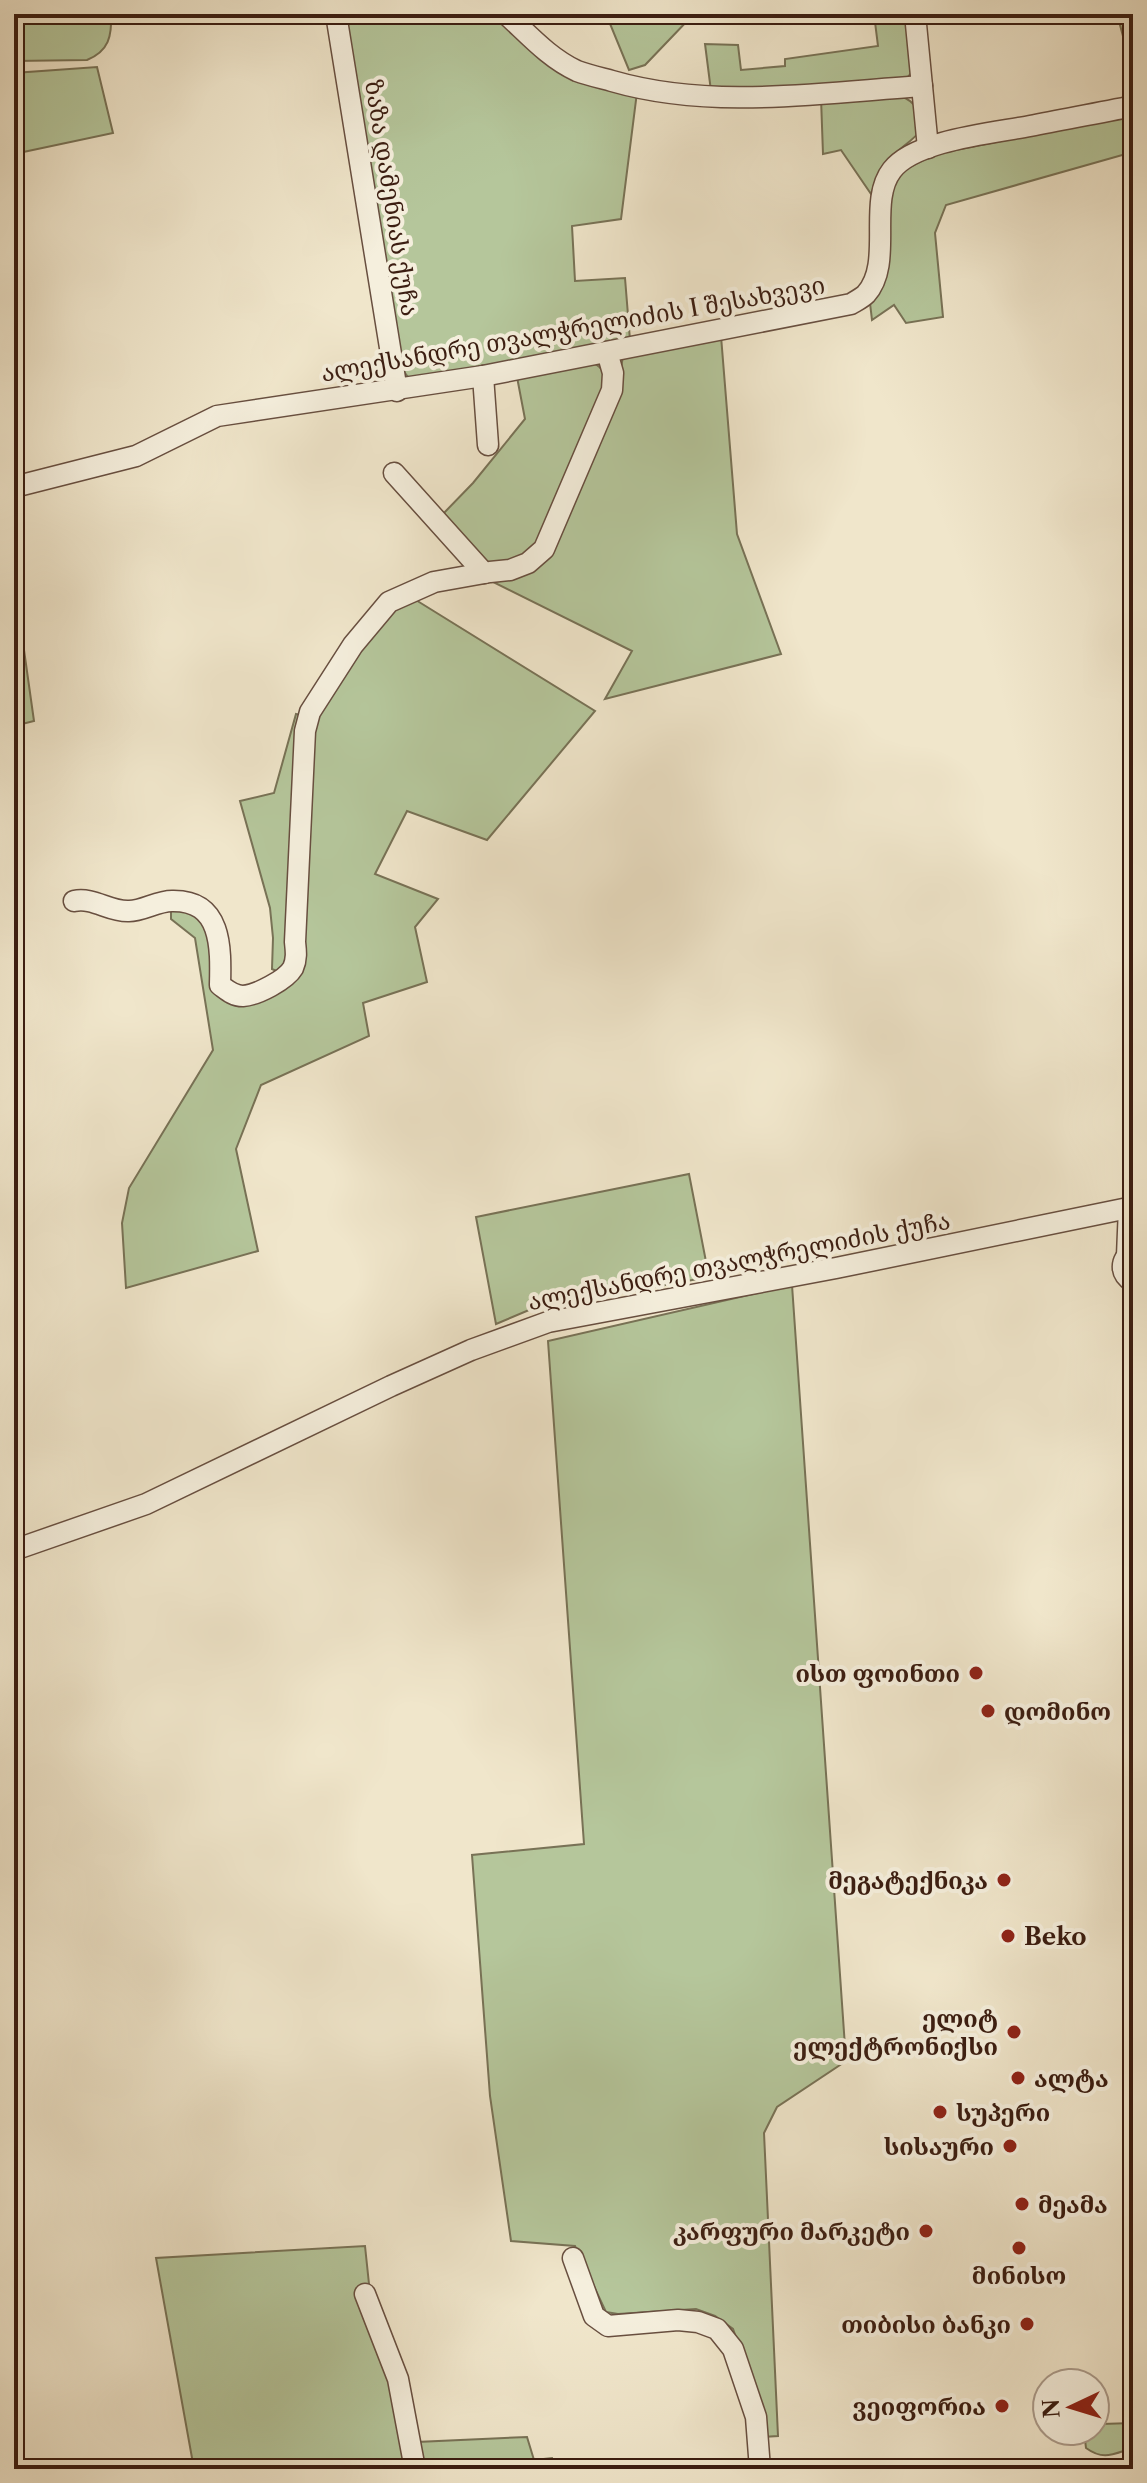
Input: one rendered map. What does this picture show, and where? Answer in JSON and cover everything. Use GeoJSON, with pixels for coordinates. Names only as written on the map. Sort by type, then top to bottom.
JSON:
{"type":"FeatureCollection","features":[{"type":"Feature","properties":{"kind":"street","name":"ზაზა დამენიას ქუჩა"},"geometry":{"type":"LineString","coordinates":[[336,14],[397,391]]}},
{"type":"Feature","properties":{"kind":"street"},"geometry":{"type":"LineString","coordinates":[[506,14],[547,53],[578,71],[643,89],[719,98],[922,86]]}},
{"type":"Feature","properties":{"kind":"street"},"geometry":{"type":"LineString","coordinates":[[915,14],[928,148]]}},
{"type":"Feature","properties":{"kind":"street","name":"ალექსანდრე თვალჭრელიძის I შესახვევი"},"geometry":{"type":"LineString","coordinates":[[14,487],[136,456],[217,416],[483,376],[851,304],[865,295],[874,282],[883,186],[892,169],[904,158],[945,142],[1133,106]]}},
{"type":"Feature","properties":{"kind":"street"},"geometry":{"type":"LineString","coordinates":[[74,901],[85,899],[128,912],[169,901],[203,908],[221,945],[220,985],[230,993],[243,996],[278,983],[291,971],[296,958],[305,731],[310,712],[353,645],[389,602],[419,587],[510,570],[528,563],[544,549],[612,390],[613,373],[607,352]]}},
{"type":"Feature","properties":{"kind":"street"},"geometry":{"type":"LineString","coordinates":[[483,376],[488,445]]}},
{"type":"Feature","properties":{"kind":"street"},"geometry":{"type":"LineString","coordinates":[[394,473],[484,573]]}},
{"type":"Feature","properties":{"kind":"street"},"geometry":{"type":"LineString","coordinates":[[1132,1210],[1130,1253],[1122,1269],[1133,1282]]}},
{"type":"Feature","properties":{"kind":"street","name":"ალექსანდრე თვალჭრელიძის ქუჩა"},"geometry":{"type":"LineString","coordinates":[[14,1550],[146,1504],[391,1386],[471,1350],[548,1322],[1132,1210]]}},
{"type":"Feature","properties":{"kind":"street"},"geometry":{"type":"LineString","coordinates":[[573,2258],[594,2316],[608,2326],[678,2320],[698,2322],[717,2329],[733,2349],[756,2417],[760,2469]]}},
{"type":"Feature","properties":{"kind":"street"},"geometry":{"type":"LineString","coordinates":[[365,2294],[398,2379],[415,2469]]}},
{"type":"Feature","properties":{"kind":"green space"},"geometry":{"type":"Polygon","coordinates":[[[14,14],[111,14],[110,36],[105,47],[87,60],[14,61],[14,14]]]}},
{"type":"Feature","properties":{"kind":"green space"},"geometry":{"type":"Polygon","coordinates":[[[344,14],[498,14],[530,43],[637,92],[621,219],[572,226],[575,281],[625,278],[630,340],[418,380],[408,377],[402,369],[344,14]]]}},
{"type":"Feature","properties":{"kind":"green space"},"geometry":{"type":"Polygon","coordinates":[[[606,14],[690,14],[691,17],[645,65],[629,70],[606,14]]]}},
{"type":"Feature","properties":{"kind":"green space"},"geometry":{"type":"Polygon","coordinates":[[[874,14],[910,14],[911,73],[907,78],[752,92],[711,91],[705,44],[738,45],[741,70],[785,66],[785,59],[878,46],[874,14]]]}},
{"type":"Feature","properties":{"kind":"green space"},"geometry":{"type":"Polygon","coordinates":[[[1117,14],[1133,14],[1133,73],[1117,14]]]}},
{"type":"Feature","properties":{"kind":"green space"},"geometry":{"type":"Polygon","coordinates":[[[97,67],[113,133],[14,154],[14,73],[97,67]]]}},
{"type":"Feature","properties":{"kind":"green space"},"geometry":{"type":"Polygon","coordinates":[[[901,96],[914,105],[922,129],[886,164],[871,194],[841,150],[823,154],[821,98],[901,96]]]}},
{"type":"Feature","properties":{"kind":"green space"},"geometry":{"type":"Polygon","coordinates":[[[1133,115],[1133,152],[946,205],[935,233],[943,317],[906,323],[894,305],[872,320],[870,303],[889,191],[896,174],[935,154],[1133,115]]]}},
{"type":"Feature","properties":{"kind":"green space"},"geometry":{"type":"Polygon","coordinates":[[[721,336],[737,534],[781,654],[605,699],[632,651],[485,578],[522,572],[619,383],[623,355],[721,336]]]}},
{"type":"Feature","properties":{"kind":"green space"},"geometry":{"type":"Polygon","coordinates":[[[589,362],[603,371],[608,387],[538,547],[524,559],[488,568],[441,516],[473,483],[525,419],[517,377],[589,362]]]}},
{"type":"Feature","properties":{"kind":"green space"},"geometry":{"type":"Polygon","coordinates":[[[14,579],[34,721],[14,726],[14,579]]]}},
{"type":"Feature","properties":{"kind":"green space"},"geometry":{"type":"Polygon","coordinates":[[[411,597],[595,711],[487,840],[407,811],[375,874],[438,899],[415,927],[427,982],[363,1003],[369,1036],[261,1085],[236,1149],[258,1251],[126,1288],[122,1223],[129,1188],[213,1050],[195,938],[171,919],[171,910],[186,908],[208,923],[216,987],[284,987],[314,716],[387,611],[411,597]]]}},
{"type":"Feature","properties":{"kind":"green space"},"geometry":{"type":"Polygon","coordinates":[[[296,714],[301,715],[291,956],[283,974],[272,969],[270,908],[240,801],[274,793],[296,714]]]}},
{"type":"Feature","properties":{"kind":"green space"},"geometry":{"type":"Polygon","coordinates":[[[689,1174],[709,1277],[529,1310],[496,1324],[476,1217],[689,1174]]]}},
{"type":"Feature","properties":{"kind":"green space"},"geometry":{"type":"Polygon","coordinates":[[[792,1285],[846,2061],[777,2107],[764,2133],[778,2436],[762,2437],[762,2412],[733,2329],[715,2316],[696,2309],[606,2312],[575,2246],[511,2241],[490,2096],[472,1855],[584,1844],[548,1341],[792,1285]]]}},
{"type":"Feature","properties":{"kind":"green space"},"geometry":{"type":"Polygon","coordinates":[[[365,2246],[369,2284],[357,2288],[392,2383],[408,2469],[194,2469],[156,2258],[365,2246]]]}},
{"type":"Feature","properties":{"kind":"green space"},"geometry":{"type":"Polygon","coordinates":[[[1133,2423],[1133,2448],[1104,2455],[1086,2448],[1111,2447],[1111,2424],[1133,2423]]]}},
{"type":"Feature","properties":{"kind":"green space"},"geometry":{"type":"Polygon","coordinates":[[[527,2437],[534,2460],[552,2458],[554,2469],[422,2469],[417,2442],[527,2437]]]}},
{"type":"Feature","properties":{"kind":"place","name":"ისთ ფოინთი"},"geometry":{"type":"Point","coordinates":[976,1673]}},
{"type":"Feature","properties":{"kind":"place","name":"დომინო"},"geometry":{"type":"Point","coordinates":[988,1711]}},
{"type":"Feature","properties":{"kind":"place","name":"მეგატექნიკა"},"geometry":{"type":"Point","coordinates":[1004,1880]}},
{"type":"Feature","properties":{"kind":"place","name":"Beko"},"geometry":{"type":"Point","coordinates":[1008,1936]}},
{"type":"Feature","properties":{"kind":"place","name":"ელიტ ელექტრონიქსი"},"geometry":{"type":"Point","coordinates":[1014,2032]}},
{"type":"Feature","properties":{"kind":"place","name":"ალტა"},"geometry":{"type":"Point","coordinates":[1018,2078]}},
{"type":"Feature","properties":{"kind":"place","name":"სუპერი"},"geometry":{"type":"Point","coordinates":[940,2112]}},
{"type":"Feature","properties":{"kind":"place","name":"სისაური"},"geometry":{"type":"Point","coordinates":[1010,2146]}},
{"type":"Feature","properties":{"kind":"place","name":"მეამა"},"geometry":{"type":"Point","coordinates":[1022,2204]}},
{"type":"Feature","properties":{"kind":"place","name":"კარფური მარკეტი"},"geometry":{"type":"Point","coordinates":[926,2231]}},
{"type":"Feature","properties":{"kind":"place","name":"მინისო"},"geometry":{"type":"Point","coordinates":[1019,2248]}},
{"type":"Feature","properties":{"kind":"place","name":"თიბისი ბანკი"},"geometry":{"type":"Point","coordinates":[1027,2324]}},
{"type":"Feature","properties":{"kind":"place","name":"ვეიფორია"},"geometry":{"type":"Point","coordinates":[1002,2406]}}]}
